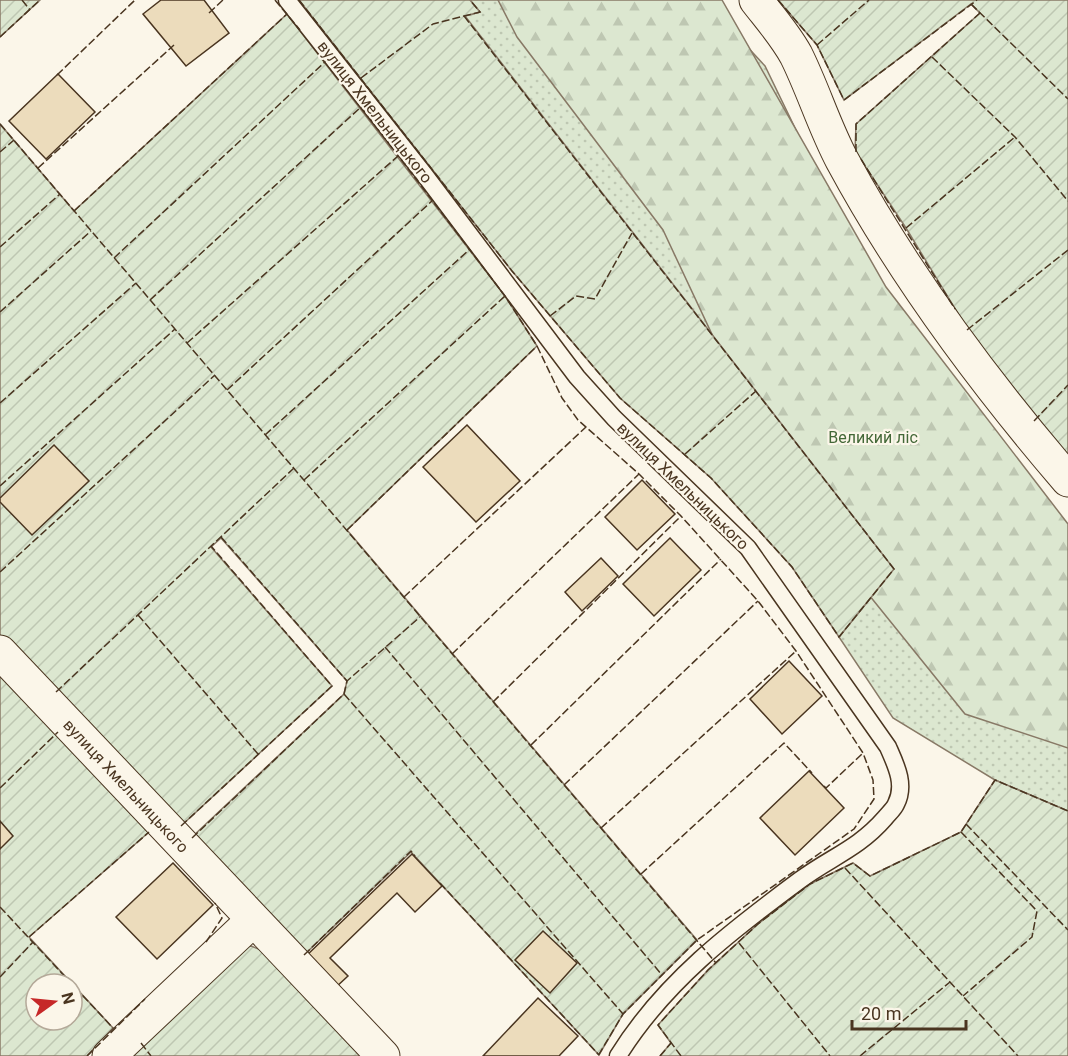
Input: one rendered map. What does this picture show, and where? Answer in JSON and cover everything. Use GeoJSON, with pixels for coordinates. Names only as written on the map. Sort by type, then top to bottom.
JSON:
{"type":"FeatureCollection","features":[{"type":"Feature","properties":{"kind":"street"},"geometry":{"type":"LineString","coordinates":[[756,0],[785,36],[841,158],[949,330],[1020,424],[1068,480]]}},
{"type":"Feature","properties":{"kind":"street","name":"вулиця Хмельницького"},"geometry":{"type":"LineString","coordinates":[[0,652],[252,921],[383,1056]]}},
{"type":"Feature","properties":{"kind":"street"},"geometry":{"type":"LineString","coordinates":[[110,1056],[252,921]]}},
{"type":"Feature","properties":{"kind":"lane","name":"вулиця Хмельницького"},"geometry":{"type":"LineString","coordinates":[[287,0],[424,174],[577,376],[614,418],[748,548],[888,747],[900,776],[897,804],[879,825],[848,852],[803,878],[696,961],[653,1006],[618,1056]]}},
{"type":"Feature","properties":{"kind":"green space"},"geometry":{"type":"Polygon","coordinates":[[[0,0],[40,0],[0,37],[0,0]]]}},
{"type":"Feature","properties":{"kind":"green space"},"geometry":{"type":"Polygon","coordinates":[[[299,0],[470,0],[480,12],[465,16],[894,569],[839,637],[792,567],[711,478],[620,398],[512,271],[299,0]]]}},
{"type":"Feature","properties":{"kind":"green space","name":"Великий ліс"},"geometry":{"type":"Polygon","coordinates":[[[470,0],[704,0],[765,66],[856,254],[1068,548],[1068,811],[995,780],[893,718],[839,637],[893,570],[464,16],[480,12],[470,0]]]}},
{"type":"Feature","properties":{"kind":"green space","name":"Великий ліс"},"geometry":{"type":"Polygon","coordinates":[[[498,0],[722,0],[886,287],[1068,524],[1068,748],[965,714],[786,492],[663,230],[517,37],[498,0]]]}},
{"type":"Feature","properties":{"kind":"green space"},"geometry":{"type":"Polygon","coordinates":[[[778,0],[1068,0],[1068,458],[968,330],[906,228],[855,151],[856,124],[980,13],[971,4],[844,100],[817,45],[778,0]]]}},
{"type":"Feature","properties":{"kind":"green space"},"geometry":{"type":"Polygon","coordinates":[[[287,14],[505,296],[537,346],[347,530],[697,940],[623,1014],[599,1055],[411,852],[303,956],[191,838],[344,694],[347,681],[221,538],[211,547],[332,686],[181,826],[0,639],[0,124],[74,211],[287,14]]]}},
{"type":"Feature","properties":{"kind":"green space"},"geometry":{"type":"Polygon","coordinates":[[[0,669],[149,832],[29,937],[61,972],[24,972],[24,1032],[84,1032],[84,997],[113,1028],[87,1056],[0,1056],[0,669]]]}},
{"type":"Feature","properties":{"kind":"green space"},"geometry":{"type":"Polygon","coordinates":[[[995,780],[1068,811],[1068,1056],[660,1056],[671,1043],[658,1025],[708,970],[758,924],[810,884],[853,863],[870,876],[961,832],[995,780]]]}},
{"type":"Feature","properties":{"kind":"green space"},"geometry":{"type":"Polygon","coordinates":[[[251,946],[271,954],[368,1056],[123,1056],[236,949],[251,946]]]}},
{"type":"Feature","properties":{"kind":"building"},"geometry":{"type":"Polygon","coordinates":[[[161,0],[204,0],[229,33],[186,66],[143,14],[161,0]]]}},
{"type":"Feature","properties":{"kind":"building"},"geometry":{"type":"Polygon","coordinates":[[[58,74],[95,112],[46,159],[9,121],[58,74]]]}},
{"type":"Feature","properties":{"kind":"building"},"geometry":{"type":"Polygon","coordinates":[[[467,425],[520,481],[476,522],[423,467],[467,425]]]}},
{"type":"Feature","properties":{"kind":"building"},"geometry":{"type":"Polygon","coordinates":[[[54,445],[89,481],[32,535],[0,502],[0,498],[54,445]]]}},
{"type":"Feature","properties":{"kind":"building"},"geometry":{"type":"Polygon","coordinates":[[[642,480],[675,514],[637,550],[605,517],[642,480]]]}},
{"type":"Feature","properties":{"kind":"building"},"geometry":{"type":"Polygon","coordinates":[[[670,538],[701,570],[654,616],[623,584],[670,538]]]}},
{"type":"Feature","properties":{"kind":"building"},"geometry":{"type":"Polygon","coordinates":[[[601,558],[618,576],[582,611],[565,592],[601,558]]]}},
{"type":"Feature","properties":{"kind":"building"},"geometry":{"type":"Polygon","coordinates":[[[789,661],[822,696],[782,734],[750,699],[789,661]]]}},
{"type":"Feature","properties":{"kind":"building"},"geometry":{"type":"Polygon","coordinates":[[[809,771],[844,808],[795,855],[760,818],[809,771]]]}},
{"type":"Feature","properties":{"kind":"building"},"geometry":{"type":"Polygon","coordinates":[[[0,821],[13,836],[0,849],[0,821]]]}},
{"type":"Feature","properties":{"kind":"building"},"geometry":{"type":"Polygon","coordinates":[[[412,854],[442,886],[415,912],[397,893],[330,958],[348,976],[335,988],[305,957],[412,854]]]}},
{"type":"Feature","properties":{"kind":"building"},"geometry":{"type":"Polygon","coordinates":[[[173,863],[213,905],[157,959],[116,917],[173,863]]]}},
{"type":"Feature","properties":{"kind":"building"},"geometry":{"type":"Polygon","coordinates":[[[543,931],[577,963],[550,993],[515,960],[543,931]]]}},
{"type":"Feature","properties":{"kind":"building"},"geometry":{"type":"Polygon","coordinates":[[[538,998],[578,1036],[559,1056],[483,1056],[538,998]]]}},
{"type":"Feature","properties":{"kind":"fence"},"geometry":{"type":"LineString","coordinates":[[22,0],[30,10]]}},
{"type":"Feature","properties":{"kind":"fence"},"geometry":{"type":"LineString","coordinates":[[0,37],[40,0]]}},
{"type":"Feature","properties":{"kind":"fence"},"geometry":{"type":"LineString","coordinates":[[57,75],[135,0]]}},
{"type":"Feature","properties":{"kind":"fence"},"geometry":{"type":"LineString","coordinates":[[209,13],[223,0]]}},
{"type":"Feature","properties":{"kind":"fence"},"geometry":{"type":"LineString","coordinates":[[275,0],[300,30]]}},
{"type":"Feature","properties":{"kind":"fence"},"geometry":{"type":"LineString","coordinates":[[299,0],[512,271],[620,398],[711,478],[792,567],[839,637],[894,569],[464,16]]}},
{"type":"Feature","properties":{"kind":"fence"},"geometry":{"type":"LineString","coordinates":[[361,78],[433,24],[480,12],[470,0]]}},
{"type":"Feature","properties":{"kind":"fence"},"geometry":{"type":"LineString","coordinates":[[778,0],[817,45],[844,100],[977,0]]}},
{"type":"Feature","properties":{"kind":"fence"},"geometry":{"type":"LineString","coordinates":[[817,45],[869,0]]}},
{"type":"Feature","properties":{"kind":"fence"},"geometry":{"type":"LineString","coordinates":[[971,4],[1068,99]]}},
{"type":"Feature","properties":{"kind":"fence"},"geometry":{"type":"LineString","coordinates":[[856,152],[856,124],[980,13]]}},
{"type":"Feature","properties":{"kind":"fence"},"geometry":{"type":"LineString","coordinates":[[74,211],[287,14]]}},
{"type":"Feature","properties":{"kind":"fence"},"geometry":{"type":"LineString","coordinates":[[38,168],[174,45]]}},
{"type":"Feature","properties":{"kind":"fence"},"geometry":{"type":"LineString","coordinates":[[932,57],[1015,137],[1068,201]]}},
{"type":"Feature","properties":{"kind":"fence"},"geometry":{"type":"LineString","coordinates":[[114,258],[326,61]]}},
{"type":"Feature","properties":{"kind":"fence"},"geometry":{"type":"LineString","coordinates":[[361,107],[505,296],[537,346],[562,398],[578,420],[639,474],[681,516],[758,601],[796,651],[863,753],[873,780],[874,799],[854,829],[697,940],[623,1014],[598,1056]]}},
{"type":"Feature","properties":{"kind":"fence"},"geometry":{"type":"LineString","coordinates":[[150,300],[361,107]]}},
{"type":"Feature","properties":{"kind":"fence"},"geometry":{"type":"LineString","coordinates":[[0,124],[716,963]]}},
{"type":"Feature","properties":{"kind":"fence"},"geometry":{"type":"LineString","coordinates":[[906,228],[1015,137]]}},
{"type":"Feature","properties":{"kind":"fence"},"geometry":{"type":"LineString","coordinates":[[0,152],[14,140]]}},
{"type":"Feature","properties":{"kind":"fence"},"geometry":{"type":"LineString","coordinates":[[187,343],[398,156]]}},
{"type":"Feature","properties":{"kind":"fence"},"geometry":{"type":"LineString","coordinates":[[861,159],[955,309]]}},
{"type":"Feature","properties":{"kind":"fence"},"geometry":{"type":"LineString","coordinates":[[0,247],[60,194]]}},
{"type":"Feature","properties":{"kind":"fence"},"geometry":{"type":"LineString","coordinates":[[227,390],[433,200]]}},
{"type":"Feature","properties":{"kind":"fence"},"geometry":{"type":"LineString","coordinates":[[0,312],[91,231]]}},
{"type":"Feature","properties":{"kind":"fence"},"geometry":{"type":"LineString","coordinates":[[550,316],[576,296],[595,299],[632,233]]}},
{"type":"Feature","properties":{"kind":"fence"},"geometry":{"type":"LineString","coordinates":[[265,435],[470,249]]}},
{"type":"Feature","properties":{"kind":"fence"},"geometry":{"type":"LineString","coordinates":[[967,330],[1068,250]]}},
{"type":"Feature","properties":{"kind":"fence"},"geometry":{"type":"LineString","coordinates":[[0,403],[136,283]]}},
{"type":"Feature","properties":{"kind":"fence"},"geometry":{"type":"LineString","coordinates":[[304,480],[505,296]]}},
{"type":"Feature","properties":{"kind":"fence"},"geometry":{"type":"LineString","coordinates":[[0,486],[175,329]]}},
{"type":"Feature","properties":{"kind":"fence"},"geometry":{"type":"LineString","coordinates":[[347,530],[537,346]]}},
{"type":"Feature","properties":{"kind":"fence"},"geometry":{"type":"LineString","coordinates":[[0,572],[215,375]]}},
{"type":"Feature","properties":{"kind":"fence"},"geometry":{"type":"LineString","coordinates":[[1034,421],[1068,385]]}},
{"type":"Feature","properties":{"kind":"fence"},"geometry":{"type":"LineString","coordinates":[[685,454],[756,391]]}},
{"type":"Feature","properties":{"kind":"fence"},"geometry":{"type":"LineString","coordinates":[[404,597],[586,427]]}},
{"type":"Feature","properties":{"kind":"fence"},"geometry":{"type":"LineString","coordinates":[[56,692],[294,468]]}},
{"type":"Feature","properties":{"kind":"fence"},"geometry":{"type":"LineString","coordinates":[[452,654],[639,474]]}},
{"type":"Feature","properties":{"kind":"fence"},"geometry":{"type":"LineString","coordinates":[[493,702],[681,516]]}},
{"type":"Feature","properties":{"kind":"fence"},"geometry":{"type":"LineString","coordinates":[[221,537],[347,681]]}},
{"type":"Feature","properties":{"kind":"fence"},"geometry":{"type":"LineString","coordinates":[[181,826],[332,686],[211,546]]}},
{"type":"Feature","properties":{"kind":"fence"},"geometry":{"type":"LineString","coordinates":[[531,745],[721,559]]}},
{"type":"Feature","properties":{"kind":"fence"},"geometry":{"type":"LineString","coordinates":[[564,785],[758,601]]}},
{"type":"Feature","properties":{"kind":"fence"},"geometry":{"type":"LineString","coordinates":[[138,615],[258,754]]}},
{"type":"Feature","properties":{"kind":"fence"},"geometry":{"type":"LineString","coordinates":[[192,838],[344,694],[347,681],[421,616]]}},
{"type":"Feature","properties":{"kind":"fence"},"geometry":{"type":"LineString","coordinates":[[385,647],[662,975]]}},
{"type":"Feature","properties":{"kind":"fence"},"geometry":{"type":"LineString","coordinates":[[601,828],[796,651]]}},
{"type":"Feature","properties":{"kind":"fence"},"geometry":{"type":"LineString","coordinates":[[344,694],[623,1014]]}},
{"type":"Feature","properties":{"kind":"fence"},"geometry":{"type":"LineString","coordinates":[[0,788],[58,732]]}},
{"type":"Feature","properties":{"kind":"fence"},"geometry":{"type":"LineString","coordinates":[[641,874],[784,743],[812,773]]}},
{"type":"Feature","properties":{"kind":"fence"},"geometry":{"type":"LineString","coordinates":[[824,786],[826,788],[863,753]]}},
{"type":"Feature","properties":{"kind":"fence"},"geometry":{"type":"LineString","coordinates":[[681,1056],[658,1025],[708,970],[758,924],[810,884],[853,863],[870,876],[961,832],[995,780],[1068,811]]}},
{"type":"Feature","properties":{"kind":"fence"},"geometry":{"type":"LineString","coordinates":[[966,824],[1068,930]]}},
{"type":"Feature","properties":{"kind":"fence"},"geometry":{"type":"LineString","coordinates":[[29,937],[149,832]]}},
{"type":"Feature","properties":{"kind":"fence"},"geometry":{"type":"LineString","coordinates":[[961,832],[1037,911],[1032,937],[963,996]]}},
{"type":"Feature","properties":{"kind":"fence"},"geometry":{"type":"LineString","coordinates":[[304,955],[411,851],[415,856]]}},
{"type":"Feature","properties":{"kind":"fence"},"geometry":{"type":"LineString","coordinates":[[845,868],[1018,1056]]}},
{"type":"Feature","properties":{"kind":"fence"},"geometry":{"type":"LineString","coordinates":[[440,883],[599,1055]]}},
{"type":"Feature","properties":{"kind":"fence"},"geometry":{"type":"LineString","coordinates":[[206,942],[222,918],[215,903]]}},
{"type":"Feature","properties":{"kind":"fence"},"geometry":{"type":"LineString","coordinates":[[0,907],[113,1028]]}},
{"type":"Feature","properties":{"kind":"fence"},"geometry":{"type":"LineString","coordinates":[[0,977],[33,942]]}},
{"type":"Feature","properties":{"kind":"fence"},"geometry":{"type":"LineString","coordinates":[[739,943],[830,1056]]}},
{"type":"Feature","properties":{"kind":"fence"},"geometry":{"type":"LineString","coordinates":[[860,1056],[950,982]]}},
{"type":"Feature","properties":{"kind":"fence"},"geometry":{"type":"LineString","coordinates":[[87,1056],[145,999]]}},
{"type":"Feature","properties":{"kind":"fence"},"geometry":{"type":"LineString","coordinates":[[141,1043],[151,1056]]}},
{"type":"Feature","properties":{"kind":"fence"},"geometry":{"type":"LineString","coordinates":[[660,1056],[671,1043]]}}]}
